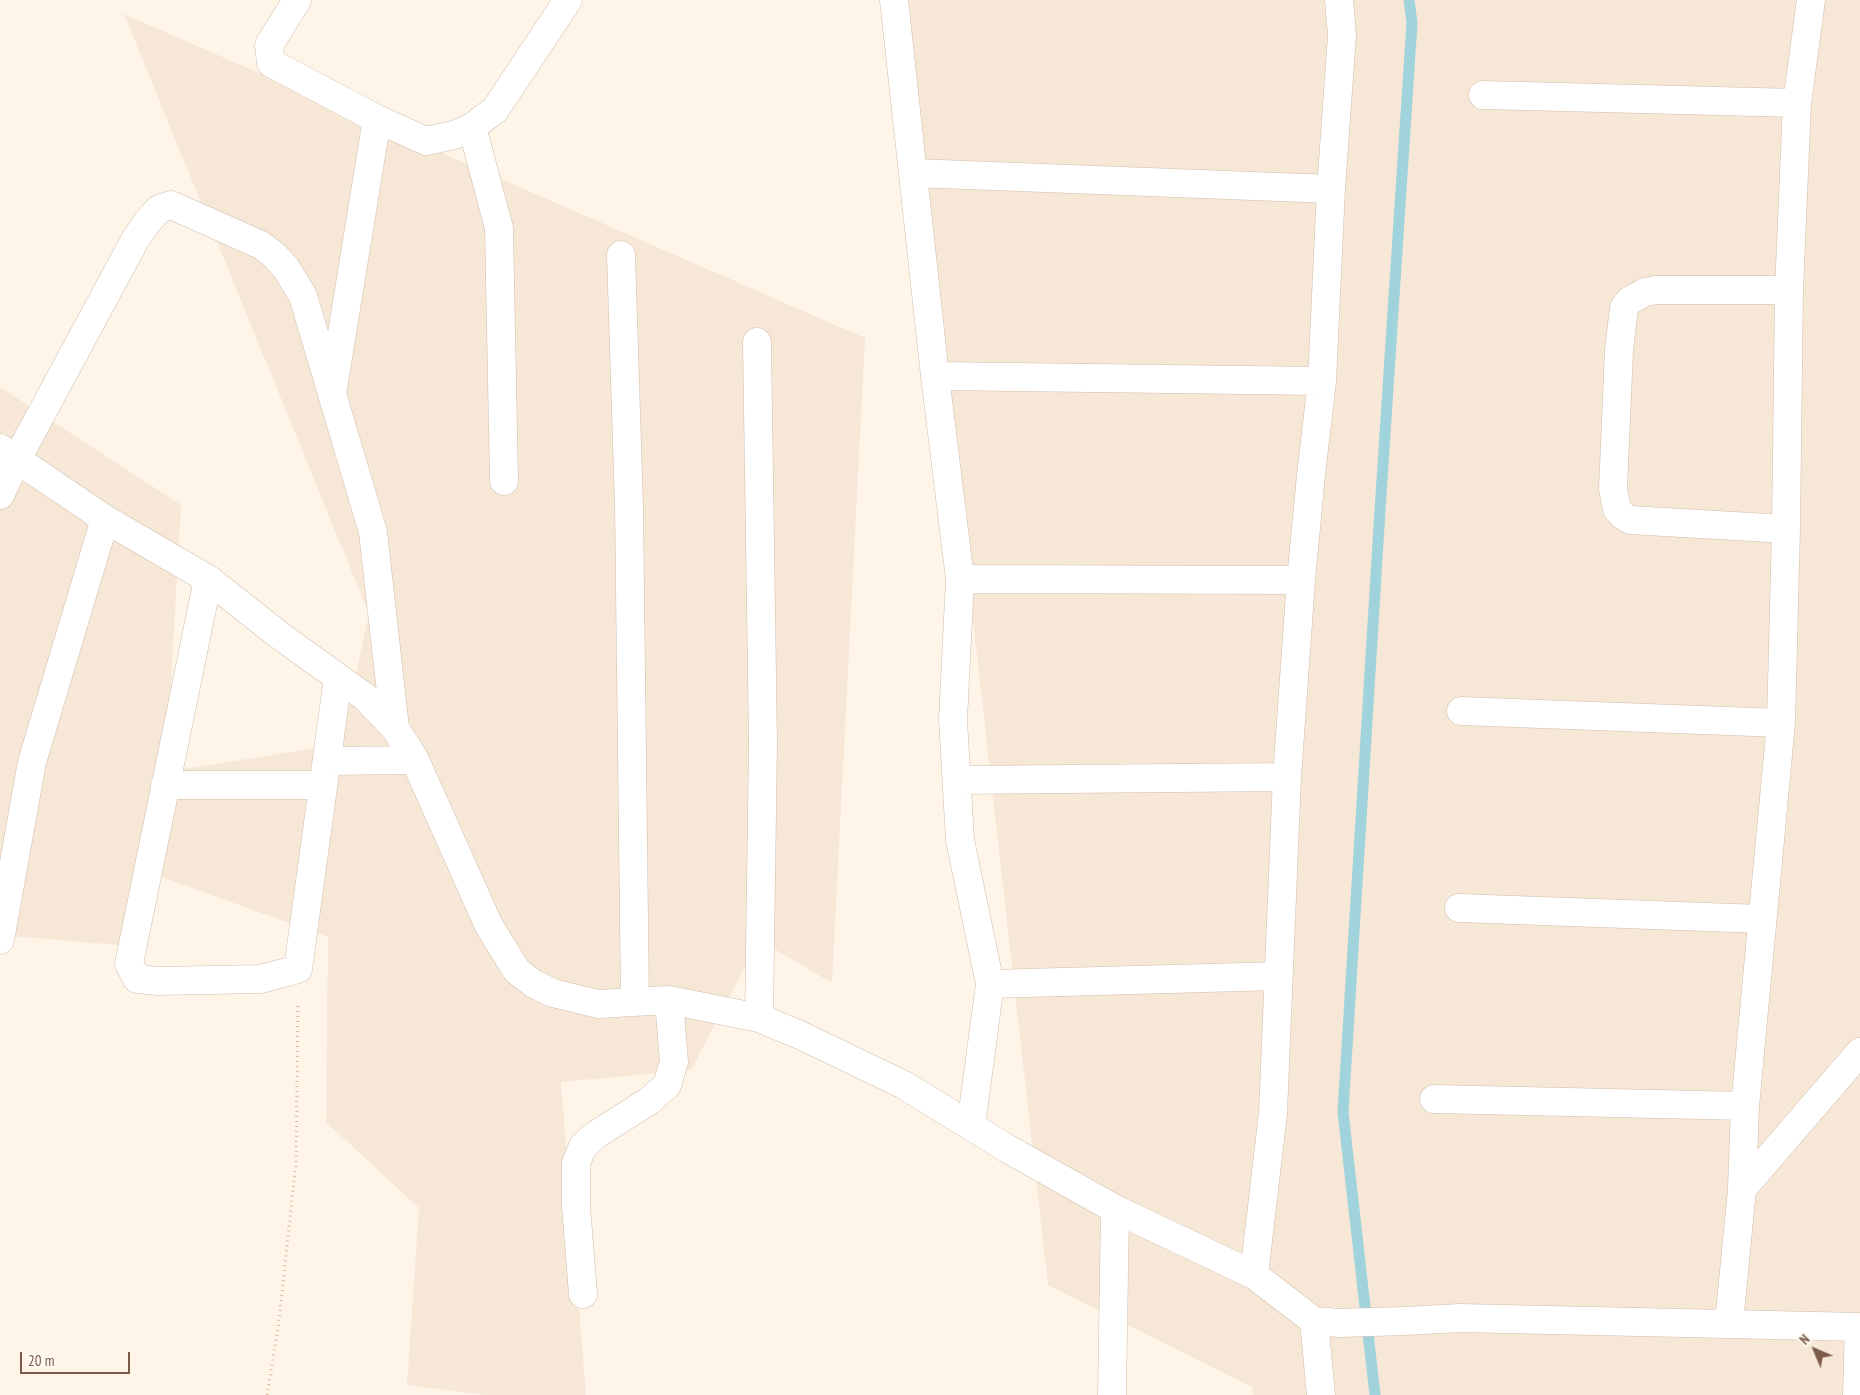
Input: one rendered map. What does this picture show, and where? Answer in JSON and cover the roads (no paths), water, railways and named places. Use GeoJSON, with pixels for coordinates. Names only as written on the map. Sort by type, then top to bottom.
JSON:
{"type":"FeatureCollection","features":[{"type":"Feature","properties":{"kind":"street"},"geometry":{"type":"LineString","coordinates":[[298,0],[269,45],[271,63],[377,119],[426,141],[454,135],[472,127],[495,110],[568,0]]}},
{"type":"Feature","properties":{"kind":"street"},"geometry":{"type":"LineString","coordinates":[[894,0],[935,376],[960,579],[953,720],[960,840],[990,984],[971,1126]]}},
{"type":"Feature","properties":{"kind":"street"},"geometry":{"type":"LineString","coordinates":[[1254,1275],[1273,1113],[1287,777],[1311,475],[1322,381],[1331,189],[1342,35],[1339,0]]}},
{"type":"Feature","properties":{"kind":"street"},"geometry":{"type":"LineString","coordinates":[[1729,1323],[1742,1189],[1745,1106],[1781,723],[1789,290],[1797,103],[1811,0]]}},
{"type":"Feature","properties":{"kind":"street"},"geometry":{"type":"LineString","coordinates":[[1483,95],[1797,103]]}},
{"type":"Feature","properties":{"kind":"street"},"geometry":{"type":"LineString","coordinates":[[332,394],[377,119]]}},
{"type":"Feature","properties":{"kind":"street"},"geometry":{"type":"LineString","coordinates":[[472,127],[499,228],[504,481]]}},
{"type":"Feature","properties":{"kind":"street"},"geometry":{"type":"LineString","coordinates":[[914,172],[1331,189]]}},
{"type":"Feature","properties":{"kind":"street"},"geometry":{"type":"LineString","coordinates":[[0,495],[8,453],[135,240],[148,221],[160,209],[171,205],[261,245],[286,268],[303,296],[373,532],[395,728]]}},
{"type":"Feature","properties":{"kind":"street"},"geometry":{"type":"LineString","coordinates":[[621,255],[629,506],[635,1002]]}},
{"type":"Feature","properties":{"kind":"street"},"geometry":{"type":"LineString","coordinates":[[1786,529],[1630,520],[1622,515],[1617,508],[1613,489],[1619,350],[1624,308],[1629,301],[1645,292],[1656,290],[1789,290]]}},
{"type":"Feature","properties":{"kind":"street"},"geometry":{"type":"LineString","coordinates":[[757,342],[763,743],[759,1018]]}},
{"type":"Feature","properties":{"kind":"street"},"geometry":{"type":"LineString","coordinates":[[935,376],[1322,381]]}},
{"type":"Feature","properties":{"kind":"street"},"geometry":{"type":"LineString","coordinates":[[8,453],[105,519],[208,579],[278,635],[365,697],[395,728],[415,760],[489,926],[517,970],[534,984],[553,993],[598,1004],[669,1000],[759,1018],[904,1085],[1008,1149],[1114,1209],[1254,1275],[1327,1322],[1404,1322],[1460,1318],[1859,1327],[1857,1395]]}},
{"type":"Feature","properties":{"kind":"street"},"geometry":{"type":"LineString","coordinates":[[0,940],[32,762],[105,519]]}},
{"type":"Feature","properties":{"kind":"street"},"geometry":{"type":"LineString","coordinates":[[208,579],[129,964],[137,979],[158,981],[261,978],[298,969],[338,678]]}},
{"type":"Feature","properties":{"kind":"street"},"geometry":{"type":"LineString","coordinates":[[960,579],[1302,580]]}},
{"type":"Feature","properties":{"kind":"street"},"geometry":{"type":"LineString","coordinates":[[1461,711],[1781,723]]}},
{"type":"Feature","properties":{"kind":"street"},"geometry":{"type":"LineString","coordinates":[[165,785],[325,773],[415,760]]}},
{"type":"Feature","properties":{"kind":"street"},"geometry":{"type":"LineString","coordinates":[[957,780],[1287,777]]}},
{"type":"Feature","properties":{"kind":"street"},"geometry":{"type":"LineString","coordinates":[[1459,908],[1762,919]]}},
{"type":"Feature","properties":{"kind":"street"},"geometry":{"type":"LineString","coordinates":[[990,984],[1278,976]]}},
{"type":"Feature","properties":{"kind":"street"},"geometry":{"type":"LineString","coordinates":[[584,1294],[576,1206],[576,1163],[583,1146],[597,1134],[649,1101],[667,1085],[674,1062],[669,1000]]}},
{"type":"Feature","properties":{"kind":"street"},"geometry":{"type":"LineString","coordinates":[[1742,1189],[1860,1052]]}},
{"type":"Feature","properties":{"kind":"street"},"geometry":{"type":"LineString","coordinates":[[1434,1099],[1745,1106]]}},
{"type":"Feature","properties":{"kind":"street"},"geometry":{"type":"LineString","coordinates":[[1112,1395],[1114,1209]]}},
{"type":"Feature","properties":{"kind":"street"},"geometry":{"type":"LineString","coordinates":[[1321,1395],[1327,1322]]}},
{"type":"Feature","properties":{"kind":"waterway"},"geometry":{"type":"LineString","coordinates":[[1375,1395],[1343,1112],[1412,23],[1409,0]]}}]}
